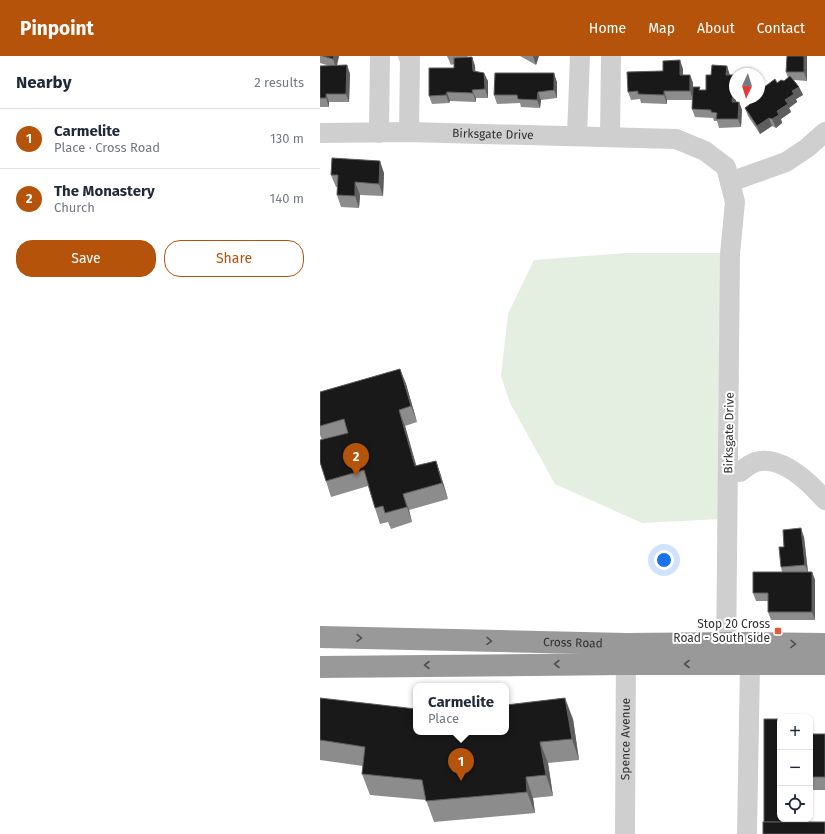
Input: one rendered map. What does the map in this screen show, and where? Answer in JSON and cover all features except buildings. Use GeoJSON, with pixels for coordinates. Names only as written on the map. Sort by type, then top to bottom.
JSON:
{"type":"FeatureCollection","features":[{"type":"Feature","properties":{"kind":"highway","name":"Cross Road"},"geometry":{"type":"LineString","coordinates":[[320,637],[626,654],[736,656],[825,664]]}},
{"type":"Feature","properties":{"kind":"highway","name":"Cross Road"},"geometry":{"type":"LineString","coordinates":[[736,656],[825,644]]}},
{"type":"Feature","properties":{"kind":"highway","name":"Cross Road"},"geometry":{"type":"LineString","coordinates":[[320,666],[626,654]]}},
{"type":"Feature","properties":{"kind":"street"},"geometry":{"type":"LineString","coordinates":[[379,133],[380,56]]}},
{"type":"Feature","properties":{"kind":"street"},"geometry":{"type":"LineString","coordinates":[[408,56],[410,58],[409,132]]}},
{"type":"Feature","properties":{"kind":"street"},"geometry":{"type":"LineString","coordinates":[[577,136],[580,56]]}},
{"type":"Feature","properties":{"kind":"street"},"geometry":{"type":"LineString","coordinates":[[610,137],[611,56]]}},
{"type":"Feature","properties":{"kind":"street","name":"Birksgate Drive"},"geometry":{"type":"LineString","coordinates":[[320,133],[409,132],[676,139],[705,151],[726,167],[735,202],[730,254],[729,424],[736,656]]}},
{"type":"Feature","properties":{"kind":"street"},"geometry":{"type":"LineString","coordinates":[[730,182],[786,162],[807,148],[825,132]]}},
{"type":"Feature","properties":{"kind":"street","name":"Birksgate Drive"},"geometry":{"type":"LineString","coordinates":[[735,202],[743,212],[739,606],[736,656]]}},
{"type":"Feature","properties":{"kind":"street"},"geometry":{"type":"LineString","coordinates":[[740,472],[751,464],[759,461],[774,461],[802,477],[825,500]]}},
{"type":"Feature","properties":{"kind":"street","name":"Spence Avenue"},"geometry":{"type":"LineString","coordinates":[[625,834],[626,654]]}},
{"type":"Feature","properties":{"kind":"street"},"geometry":{"type":"LineString","coordinates":[[736,656],[747,834]]}},
{"type":"Feature","properties":{"kind":"shaded area"},"geometry":{"type":"Polygon","coordinates":[[[626,253],[723,253],[721,519],[642,523],[555,484],[510,403],[501,376],[508,314],[534,260],[626,253]]]}},
{"type":"Feature","properties":{"kind":"place","name":"The Monastery"},"geometry":{"type":"Point","coordinates":[356,476]}},
{"type":"Feature","properties":{"kind":"place","name":"Stop 20 Cross Road - South side"},"geometry":{"type":"Point","coordinates":[778,631]}},
{"type":"Feature","properties":{"kind":"place","name":"Carmelite"},"geometry":{"type":"Point","coordinates":[461,781]}}]}
